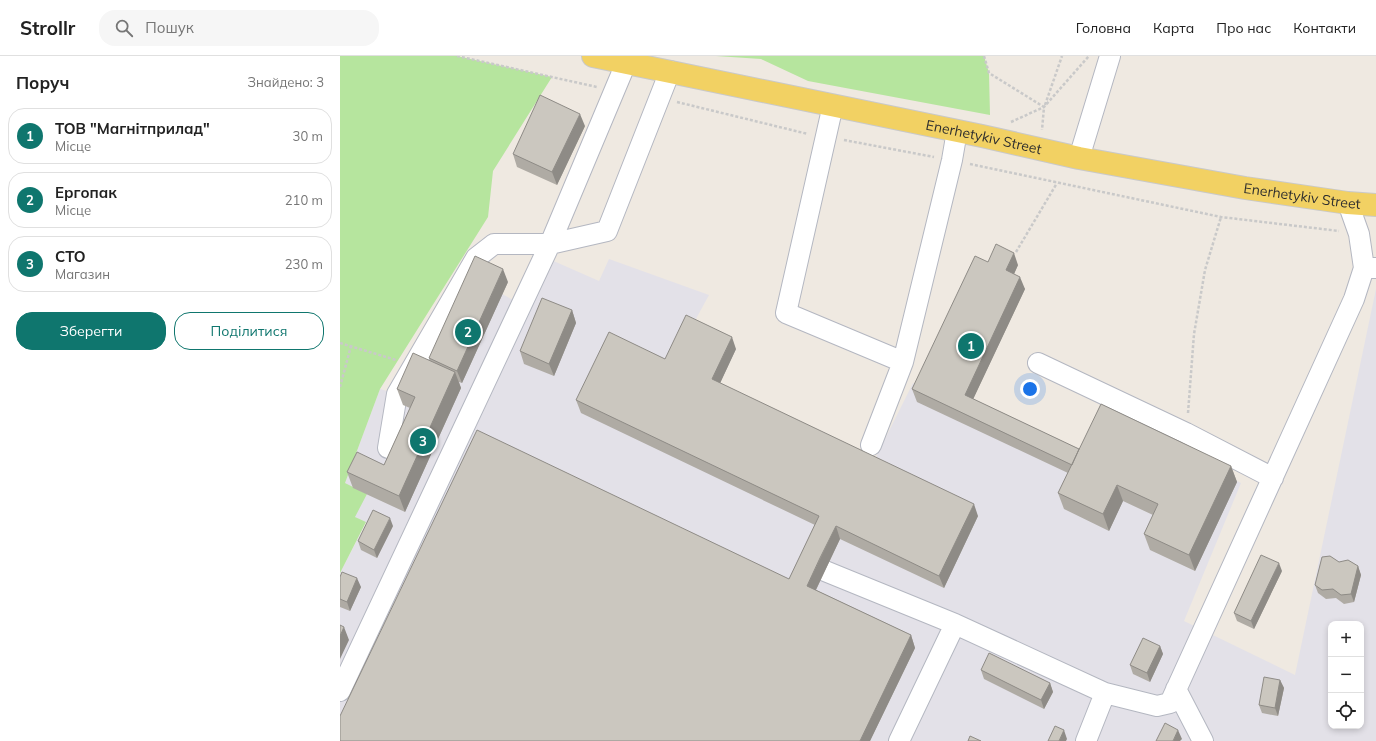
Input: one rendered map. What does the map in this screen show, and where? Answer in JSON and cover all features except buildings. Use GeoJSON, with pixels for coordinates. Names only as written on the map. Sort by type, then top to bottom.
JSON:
{"type":"FeatureCollection","features":[{"type":"Feature","properties":{"kind":"main road","name":"Enerhetykiv Street"},"geometry":{"type":"LineString","coordinates":[[593,56],[957,131],[1079,158],[1245,188],[1348,204],[1376,205]]}},
{"type":"Feature","properties":{"kind":"lane"},"geometry":{"type":"LineString","coordinates":[[1079,158],[1110,56]]}},
{"type":"Feature","properties":{"kind":"lane"},"geometry":{"type":"LineString","coordinates":[[340,691],[550,244],[616,90],[626,63]]}},
{"type":"Feature","properties":{"kind":"lane"},"geometry":{"type":"LineString","coordinates":[[388,448],[397,394],[476,258],[494,244],[550,244],[607,231],[670,72]]}},
{"type":"Feature","properties":{"kind":"lane"},"geometry":{"type":"LineString","coordinates":[[833,106],[786,313],[903,362]]}},
{"type":"Feature","properties":{"kind":"lane"},"geometry":{"type":"LineString","coordinates":[[871,445],[903,362],[952,160],[957,131]]}},
{"type":"Feature","properties":{"kind":"lane"},"geometry":{"type":"LineString","coordinates":[[825,571],[955,624],[1105,693],[1157,706],[1170,703],[1354,299],[1370,268],[1348,204]]}},
{"type":"Feature","properties":{"kind":"lane"},"geometry":{"type":"LineString","coordinates":[[1038,363],[1186,434],[1273,478]]}},
{"type":"Feature","properties":{"kind":"lane"},"geometry":{"type":"LineString","coordinates":[[899,741],[955,624]]}},
{"type":"Feature","properties":{"kind":"lane"},"geometry":{"type":"LineString","coordinates":[[1176,689],[1203,741]]}},
{"type":"Feature","properties":{"kind":"lane"},"geometry":{"type":"LineString","coordinates":[[1086,741],[1105,693]]}},
{"type":"Feature","properties":{"kind":"path"},"geometry":{"type":"LineString","coordinates":[[457,56],[616,90]]}},
{"type":"Feature","properties":{"kind":"path"},"geometry":{"type":"LineString","coordinates":[[984,56],[989,73],[1044,107]]}},
{"type":"Feature","properties":{"kind":"path"},"geometry":{"type":"LineString","coordinates":[[1041,150],[1044,107],[1062,56]]}},
{"type":"Feature","properties":{"kind":"path"},"geometry":{"type":"LineString","coordinates":[[1010,123],[1044,107],[1089,56]]}},
{"type":"Feature","properties":{"kind":"path"},"geometry":{"type":"LineString","coordinates":[[659,97],[782,128],[952,160],[1221,217],[1359,234]]}},
{"type":"Feature","properties":{"kind":"path"},"geometry":{"type":"LineString","coordinates":[[1016,252],[1057,183]]}},
{"type":"Feature","properties":{"kind":"path"},"geometry":{"type":"LineString","coordinates":[[1186,434],[1194,334],[1205,270],[1221,217]]}},
{"type":"Feature","properties":{"kind":"path"},"geometry":{"type":"LineString","coordinates":[[340,343],[398,360]]}},
{"type":"Feature","properties":{"kind":"path"},"geometry":{"type":"LineString","coordinates":[[340,387],[351,346]]}},
{"type":"Feature","properties":{"kind":"shaded area"},"geometry":{"type":"Polygon","coordinates":[[[549,259],[599,281],[609,259],[709,295],[691,328],[736,349],[716,391],[872,465],[913,383],[1084,457],[1104,416],[1241,483],[1184,621],[1295,675],[1376,289],[1376,741],[340,741],[340,573],[366,523],[355,517],[353,488],[345,483],[380,389],[397,394],[436,377],[479,269],[508,282],[502,294],[524,306],[549,259]]]}},
{"type":"Feature","properties":{"kind":"green space"},"geometry":{"type":"Polygon","coordinates":[[[340,56],[457,56],[552,77],[493,171],[488,217],[380,389],[345,483],[367,494],[355,517],[366,522],[340,573],[340,56]]]}},
{"type":"Feature","properties":{"kind":"green space"},"geometry":{"type":"Polygon","coordinates":[[[716,56],[984,56],[989,73],[990,115],[808,81],[761,59],[716,56]]]}},
{"type":"Feature","properties":{"kind":"place","name":"Ергопак"},"geometry":{"type":"Point","coordinates":[468,332]}},
{"type":"Feature","properties":{"kind":"place","name":"ТОВ \"Магнітприлад\""},"geometry":{"type":"Point","coordinates":[971,346]}},
{"type":"Feature","properties":{"kind":"place","name":"СТО"},"geometry":{"type":"Point","coordinates":[423,441]}}]}
